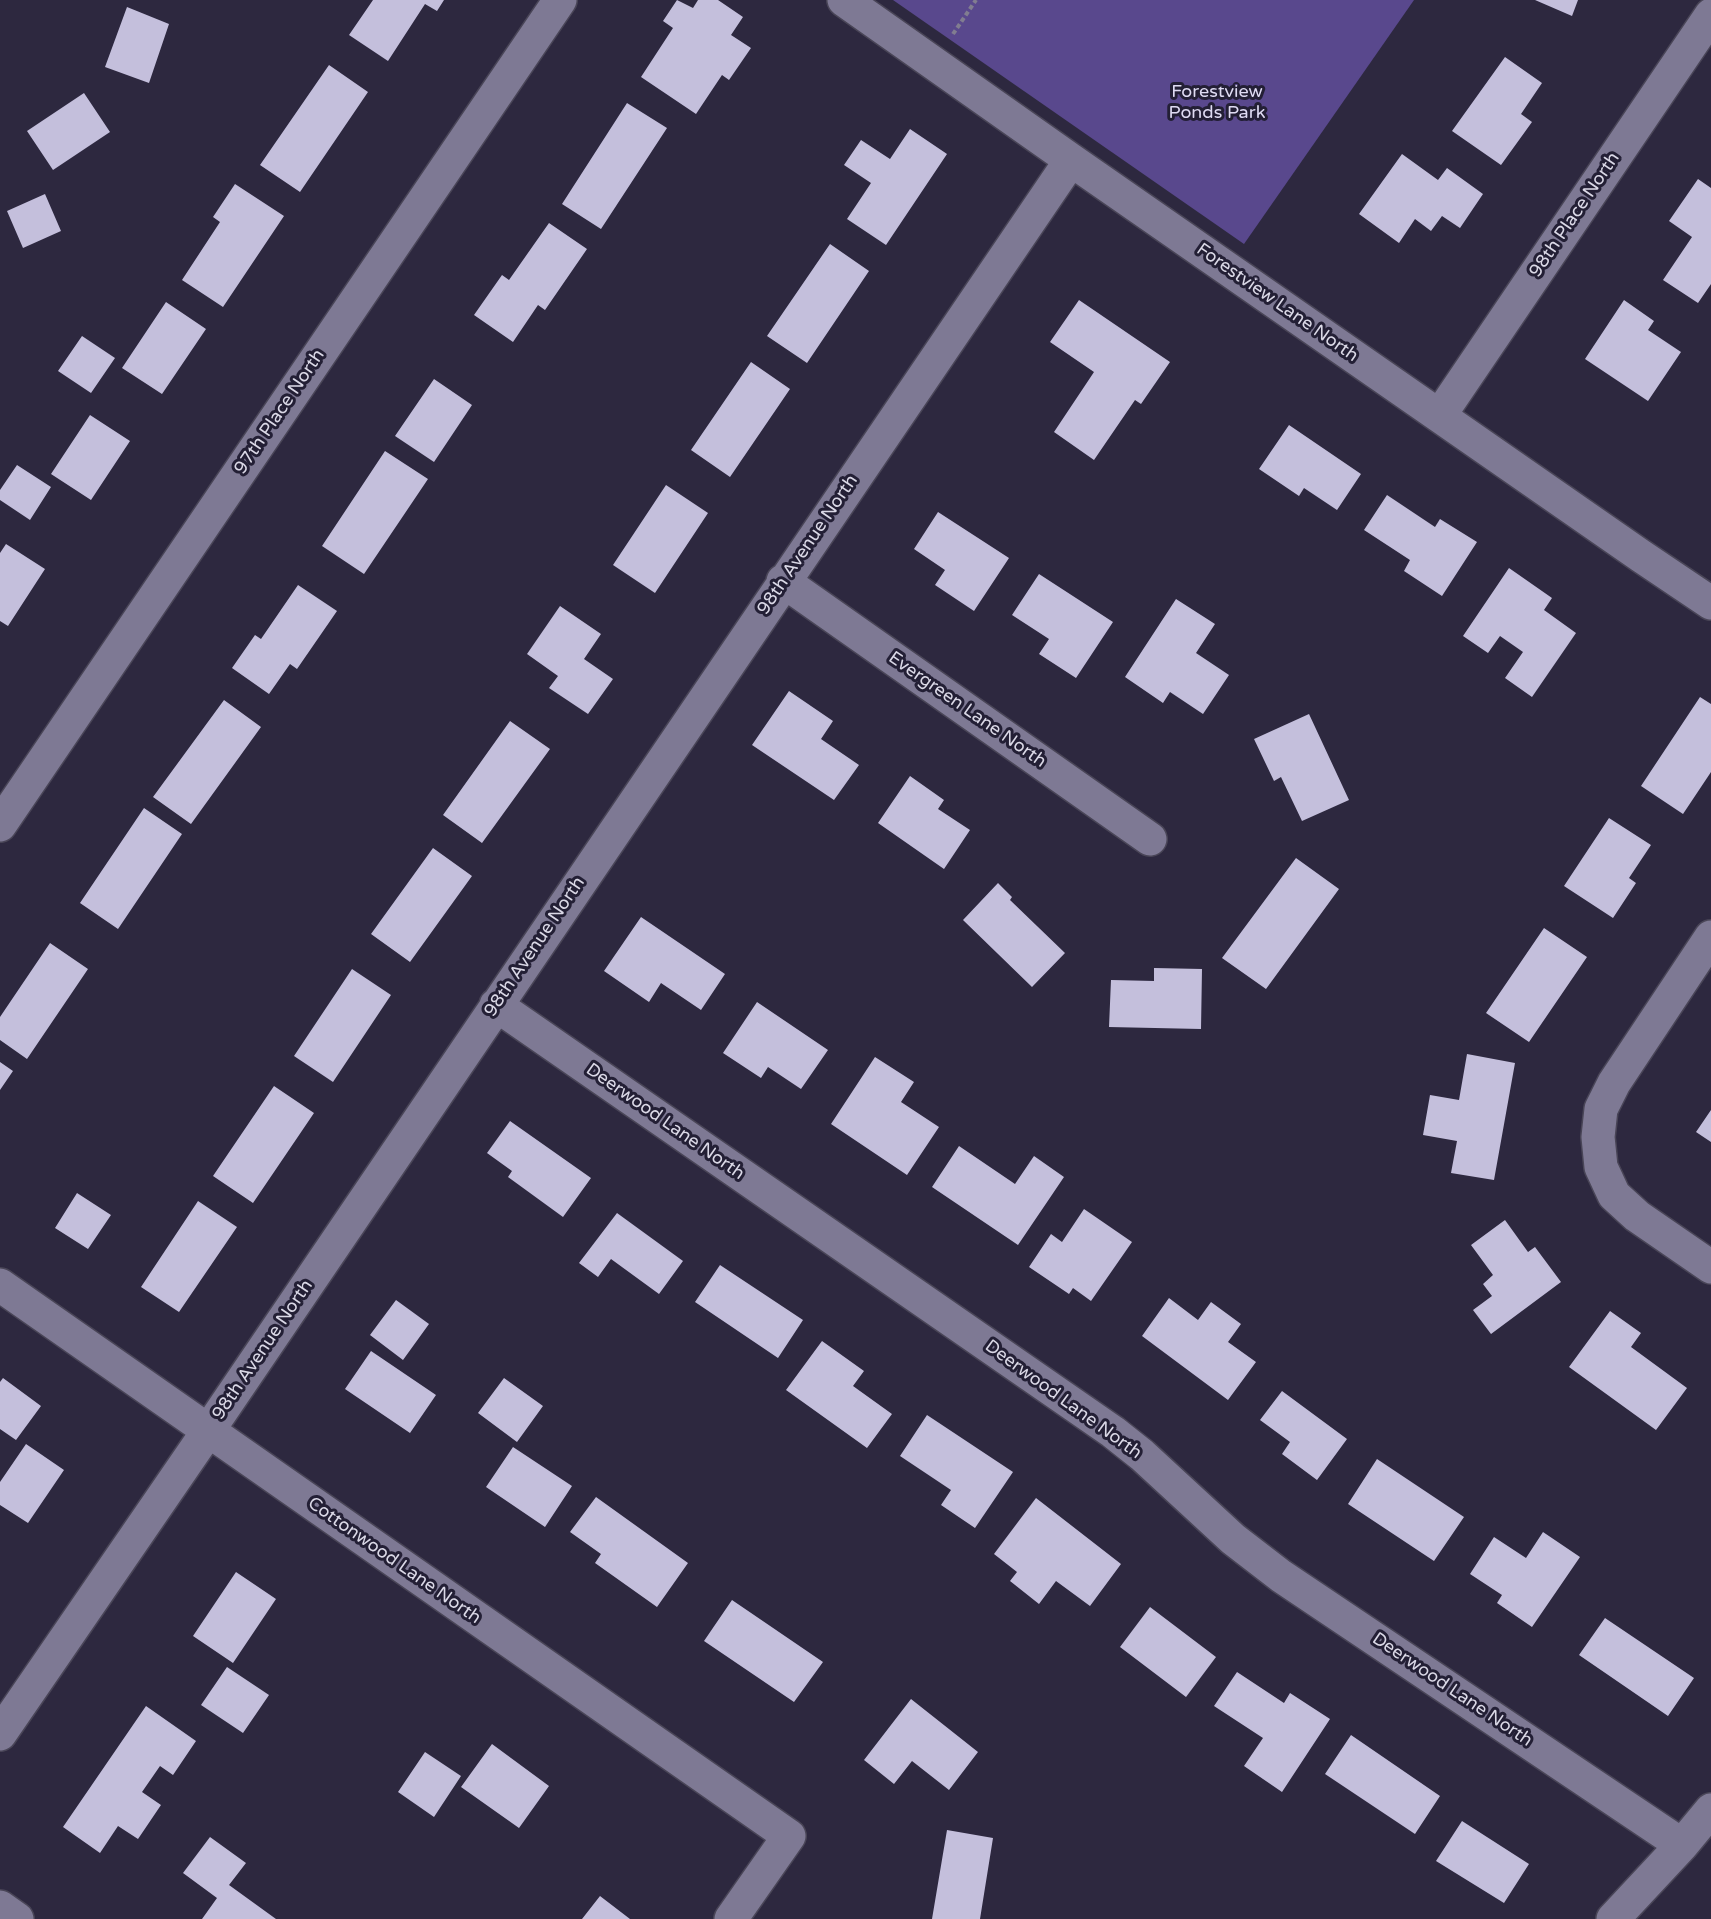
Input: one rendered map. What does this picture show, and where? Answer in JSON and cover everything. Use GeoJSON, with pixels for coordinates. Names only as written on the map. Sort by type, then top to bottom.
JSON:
{"type":"FeatureCollection","features":[{"type":"Feature","properties":{"kind":"street","name":"97th Place North"},"geometry":{"type":"LineString","coordinates":[[0,825],[560,0]]}},
{"type":"Feature","properties":{"kind":"street","name":"Forestview Lane North"},"geometry":{"type":"LineString","coordinates":[[844,0],[1711,603]]}},
{"type":"Feature","properties":{"kind":"street","name":"98th Place North"},"geometry":{"type":"LineString","coordinates":[[1440,415],[1711,15]]}},
{"type":"Feature","properties":{"kind":"street","name":"98th Avenue North"},"geometry":{"type":"LineString","coordinates":[[0,1734],[1071,160]]}},
{"type":"Feature","properties":{"kind":"street","name":"Evergreen Lane North"},"geometry":{"type":"LineString","coordinates":[[783,581],[1150,839]]}},
{"type":"Feature","properties":{"kind":"street"},"geometry":{"type":"LineString","coordinates":[[1711,937],[1614,1083],[1601,1109],[1598,1137],[1601,1167],[1614,1195],[1637,1216],[1711,1267]]}},
{"type":"Feature","properties":{"kind":"street","name":"Deerwood Lane North"},"geometry":{"type":"LineString","coordinates":[[496,1005],[1113,1432],[1142,1455],[1233,1539],[1281,1576],[1682,1845]]}},
{"type":"Feature","properties":{"kind":"street","name":"Cottonwood Lane North"},"geometry":{"type":"LineString","coordinates":[[0,1286],[789,1836],[731,1919]]}},
{"type":"Feature","properties":{"kind":"street"},"geometry":{"type":"LineString","coordinates":[[1613,1919],[1682,1845],[1711,1810]]}},
{"type":"Feature","properties":{"kind":"street"},"geometry":{"type":"LineString","coordinates":[[0,1907],[17,1919]]}},
{"type":"Feature","properties":{"kind":"path"},"geometry":{"type":"LineString","coordinates":[[934,62],[976,0]]}},
{"type":"Feature","properties":{"kind":"green space","name":"Forestview Ponds Park"},"geometry":{"type":"Polygon","coordinates":[[[893,0],[1414,0],[1244,244],[893,0]]]}},
{"type":"Feature","properties":{"kind":"building"},"geometry":{"type":"Polygon","coordinates":[[[373,0],[444,0],[437,11],[425,4],[388,61],[349,35],[373,0]]]}},
{"type":"Feature","properties":{"kind":"building"},"geometry":{"type":"Polygon","coordinates":[[[677,0],[693,8],[698,0],[718,0],[743,17],[731,35],[751,48],[729,80],[722,75],[696,114],[641,77],[673,28],[663,21],[677,0]]]}},
{"type":"Feature","properties":{"kind":"building"},"geometry":{"type":"Polygon","coordinates":[[[1535,0],[1578,0],[1572,16],[1535,0]]]}},
{"type":"Feature","properties":{"kind":"building"},"geometry":{"type":"Polygon","coordinates":[[[127,7],[169,24],[149,83],[105,67],[127,7]]]}},
{"type":"Feature","properties":{"kind":"building"},"geometry":{"type":"Polygon","coordinates":[[[1505,57],[1542,83],[1521,114],[1532,122],[1501,165],[1452,131],[1505,57]]]}},
{"type":"Feature","properties":{"kind":"building"},"geometry":{"type":"Polygon","coordinates":[[[329,65],[368,92],[300,192],[260,165],[329,65]]]}},
{"type":"Feature","properties":{"kind":"building"},"geometry":{"type":"Polygon","coordinates":[[[84,93],[110,132],[53,170],[27,131],[84,93]]]}},
{"type":"Feature","properties":{"kind":"building"},"geometry":{"type":"Polygon","coordinates":[[[627,103],[667,128],[601,229],[562,204],[627,103]]]}},
{"type":"Feature","properties":{"kind":"building"},"geometry":{"type":"Polygon","coordinates":[[[910,129],[947,154],[886,245],[847,219],[871,183],[844,165],[861,140],[890,159],[910,129]]]}},
{"type":"Feature","properties":{"kind":"building"},"geometry":{"type":"Polygon","coordinates":[[[1402,154],[1438,180],[1447,168],[1483,194],[1460,228],[1442,216],[1431,231],[1415,219],[1399,243],[1359,214],[1402,154]]]}},
{"type":"Feature","properties":{"kind":"building"},"geometry":{"type":"Polygon","coordinates":[[[1698,179],[1711,188],[1711,284],[1698,303],[1663,280],[1692,237],[1669,221],[1698,179]]]}},
{"type":"Feature","properties":{"kind":"building"},"geometry":{"type":"Polygon","coordinates":[[[235,184],[284,216],[223,307],[182,280],[220,222],[213,217],[235,184]]]}},
{"type":"Feature","properties":{"kind":"building"},"geometry":{"type":"Polygon","coordinates":[[[45,194],[61,231],[23,248],[7,211],[45,194]]]}},
{"type":"Feature","properties":{"kind":"building"},"geometry":{"type":"Polygon","coordinates":[[[549,223],[587,249],[545,310],[538,305],[513,342],[474,315],[502,275],[509,280],[549,223]]]}},
{"type":"Feature","properties":{"kind":"building"},"geometry":{"type":"Polygon","coordinates":[[[830,244],[869,271],[807,363],[767,336],[830,244]]]}},
{"type":"Feature","properties":{"kind":"building"},"geometry":{"type":"Polygon","coordinates":[[[1079,300],[1170,362],[1141,404],[1135,400],[1094,460],[1054,432],[1094,372],[1050,342],[1079,300]]]}},
{"type":"Feature","properties":{"kind":"building"},"geometry":{"type":"Polygon","coordinates":[[[1624,300],[1654,321],[1648,330],[1681,352],[1648,401],[1585,359],[1624,300]]]}},
{"type":"Feature","properties":{"kind":"building"},"geometry":{"type":"Polygon","coordinates":[[[166,302],[206,329],[162,394],[122,368],[166,302]]]}},
{"type":"Feature","properties":{"kind":"building"},"geometry":{"type":"Polygon","coordinates":[[[82,336],[115,358],[91,393],[58,371],[82,336]]]}},
{"type":"Feature","properties":{"kind":"building"},"geometry":{"type":"Polygon","coordinates":[[[751,362],[790,389],[730,477],[691,450],[751,362]]]}},
{"type":"Feature","properties":{"kind":"building"},"geometry":{"type":"Polygon","coordinates":[[[434,379],[472,405],[434,462],[395,436],[434,379]]]}},
{"type":"Feature","properties":{"kind":"building"},"geometry":{"type":"Polygon","coordinates":[[[90,415],[130,441],[91,500],[51,474],[90,415]]]}},
{"type":"Feature","properties":{"kind":"building"},"geometry":{"type":"Polygon","coordinates":[[[1289,425],[1361,474],[1337,510],[1304,488],[1299,496],[1259,469],[1289,425]]]}},
{"type":"Feature","properties":{"kind":"building"},"geometry":{"type":"Polygon","coordinates":[[[385,451],[428,479],[364,574],[322,546],[385,451]]]}},
{"type":"Feature","properties":{"kind":"building"},"geometry":{"type":"Polygon","coordinates":[[[17,465],[51,487],[30,520],[0,500],[0,490],[17,465]]]}},
{"type":"Feature","properties":{"kind":"building"},"geometry":{"type":"Polygon","coordinates":[[[666,485],[708,513],[655,593],[613,565],[666,485]]]}},
{"type":"Feature","properties":{"kind":"building"},"geometry":{"type":"Polygon","coordinates":[[[1387,495],[1435,527],[1440,519],[1477,542],[1442,596],[1404,571],[1410,560],[1364,530],[1387,495]]]}},
{"type":"Feature","properties":{"kind":"building"},"geometry":{"type":"Polygon","coordinates":[[[938,512],[1009,558],[974,611],[935,585],[945,570],[914,549],[938,512]]]}},
{"type":"Feature","properties":{"kind":"building"},"geometry":{"type":"Polygon","coordinates":[[[6,544],[45,569],[8,626],[0,621],[0,553],[6,544]]]}},
{"type":"Feature","properties":{"kind":"building"},"geometry":{"type":"Polygon","coordinates":[[[1509,568],[1552,598],[1544,610],[1576,633],[1532,697],[1505,678],[1523,652],[1500,636],[1488,653],[1463,636],[1509,568]]]}},
{"type":"Feature","properties":{"kind":"building"},"geometry":{"type":"Polygon","coordinates":[[[1039,574],[1113,622],[1076,678],[1039,654],[1049,639],[1012,615],[1039,574]]]}},
{"type":"Feature","properties":{"kind":"building"},"geometry":{"type":"Polygon","coordinates":[[[298,585],[337,611],[297,669],[290,664],[269,694],[232,668],[255,635],[261,639],[298,585]]]}},
{"type":"Feature","properties":{"kind":"building"},"geometry":{"type":"Polygon","coordinates":[[[1176,599],[1215,624],[1196,653],[1229,675],[1203,714],[1170,692],[1163,703],[1125,677],[1176,599]]]}},
{"type":"Feature","properties":{"kind":"building"},"geometry":{"type":"Polygon","coordinates":[[[560,606],[601,634],[584,659],[613,679],[588,714],[549,688],[558,676],[527,654],[560,606]]]}},
{"type":"Feature","properties":{"kind":"building"},"geometry":{"type":"Polygon","coordinates":[[[789,691],[833,721],[821,739],[859,765],[834,800],[752,745],[789,691]]]}},
{"type":"Feature","properties":{"kind":"building"},"geometry":{"type":"Polygon","coordinates":[[[1700,697],[1711,704],[1711,772],[1683,814],[1641,786],[1700,697]]]}},
{"type":"Feature","properties":{"kind":"building"},"geometry":{"type":"Polygon","coordinates":[[[224,700],[261,727],[191,824],[153,797],[224,700]]]}},
{"type":"Feature","properties":{"kind":"building"},"geometry":{"type":"Polygon","coordinates":[[[1309,714],[1349,800],[1302,821],[1281,777],[1274,781],[1254,739],[1309,714]]]}},
{"type":"Feature","properties":{"kind":"building"},"geometry":{"type":"Polygon","coordinates":[[[510,721],[550,749],[482,843],[443,815],[510,721]]]}},
{"type":"Feature","properties":{"kind":"building"},"geometry":{"type":"Polygon","coordinates":[[[910,776],[944,800],[938,809],[970,830],[944,869],[878,823],[910,776]]]}},
{"type":"Feature","properties":{"kind":"building"},"geometry":{"type":"Polygon","coordinates":[[[144,808],[182,834],[118,929],[80,903],[144,808]]]}},
{"type":"Feature","properties":{"kind":"building"},"geometry":{"type":"Polygon","coordinates":[[[1609,818],[1651,845],[1629,878],[1636,883],[1613,918],[1564,886],[1609,818]]]}},
{"type":"Feature","properties":{"kind":"building"},"geometry":{"type":"Polygon","coordinates":[[[433,848],[472,876],[410,962],[371,934],[433,848]]]}},
{"type":"Feature","properties":{"kind":"building"},"geometry":{"type":"Polygon","coordinates":[[[1296,858],[1339,889],[1266,989],[1222,958],[1296,858]]]}},
{"type":"Feature","properties":{"kind":"building"},"geometry":{"type":"Polygon","coordinates":[[[998,883],[1012,897],[1010,900],[1065,953],[1032,987],[963,920],[998,883]]]}},
{"type":"Feature","properties":{"kind":"building"},"geometry":{"type":"Polygon","coordinates":[[[641,917],[725,974],[701,1010],[661,983],[649,1002],[604,971],[641,917]]]}},
{"type":"Feature","properties":{"kind":"building"},"geometry":{"type":"Polygon","coordinates":[[[1544,928],[1587,957],[1529,1042],[1486,1013],[1544,928]]]}},
{"type":"Feature","properties":{"kind":"building"},"geometry":{"type":"Polygon","coordinates":[[[50,943],[88,969],[27,1059],[0,1040],[0,1017],[50,943]]]}},
{"type":"Feature","properties":{"kind":"building"},"geometry":{"type":"Polygon","coordinates":[[[1154,968],[1202,969],[1201,1029],[1109,1027],[1111,980],[1154,981],[1154,968]]]}},
{"type":"Feature","properties":{"kind":"building"},"geometry":{"type":"Polygon","coordinates":[[[352,969],[391,995],[333,1082],[294,1056],[352,969]]]}},
{"type":"Feature","properties":{"kind":"building"},"geometry":{"type":"Polygon","coordinates":[[[757,1002],[828,1050],[801,1089],[768,1067],[761,1078],[723,1053],[757,1002]]]}},
{"type":"Feature","properties":{"kind":"building"},"geometry":{"type":"Polygon","coordinates":[[[1467,1054],[1515,1063],[1494,1180],[1451,1173],[1457,1141],[1423,1135],[1430,1095],[1459,1100],[1467,1054]]]}},
{"type":"Feature","properties":{"kind":"building"},"geometry":{"type":"Polygon","coordinates":[[[875,1057],[914,1082],[901,1102],[939,1127],[907,1175],[831,1124],[875,1057]]]}},
{"type":"Feature","properties":{"kind":"building"},"geometry":{"type":"Polygon","coordinates":[[[0,1062],[13,1071],[0,1090],[0,1062]]]}},
{"type":"Feature","properties":{"kind":"building"},"geometry":{"type":"Polygon","coordinates":[[[274,1086],[314,1113],[253,1203],[213,1176],[274,1086]]]}},
{"type":"Feature","properties":{"kind":"building"},"geometry":{"type":"Polygon","coordinates":[[[1711,1110],[1711,1142],[1696,1132],[1711,1110]]]}},
{"type":"Feature","properties":{"kind":"building"},"geometry":{"type":"Polygon","coordinates":[[[510,1121],[591,1178],[563,1217],[508,1177],[512,1171],[487,1153],[510,1121]]]}},
{"type":"Feature","properties":{"kind":"building"},"geometry":{"type":"Polygon","coordinates":[[[959,1146],[1015,1184],[1034,1156],[1064,1177],[1018,1245],[932,1187],[959,1146]]]}},
{"type":"Feature","properties":{"kind":"building"},"geometry":{"type":"Polygon","coordinates":[[[77,1193],[111,1215],[88,1249],[55,1228],[77,1193]]]}},
{"type":"Feature","properties":{"kind":"building"},"geometry":{"type":"Polygon","coordinates":[[[198,1201],[237,1227],[179,1312],[141,1287],[198,1201]]]}},
{"type":"Feature","properties":{"kind":"building"},"geometry":{"type":"Polygon","coordinates":[[[1084,1209],[1132,1242],[1091,1301],[1073,1288],[1069,1294],[1029,1267],[1051,1234],[1062,1242],[1084,1209]]]}},
{"type":"Feature","properties":{"kind":"building"},"geometry":{"type":"Polygon","coordinates":[[[617,1213],[683,1261],[659,1294],[611,1259],[598,1277],[579,1263],[617,1213]]]}},
{"type":"Feature","properties":{"kind":"building"},"geometry":{"type":"Polygon","coordinates":[[[1505,1220],[1528,1252],[1535,1247],[1561,1282],[1491,1334],[1473,1310],[1492,1296],[1483,1284],[1493,1275],[1471,1245],[1505,1220]]]}},
{"type":"Feature","properties":{"kind":"building"},"geometry":{"type":"Polygon","coordinates":[[[720,1265],[803,1320],[778,1358],[695,1302],[720,1265]]]}},
{"type":"Feature","properties":{"kind":"building"},"geometry":{"type":"Polygon","coordinates":[[[1169,1298],[1198,1320],[1211,1302],[1241,1324],[1228,1342],[1256,1362],[1228,1400],[1142,1336],[1169,1298]]]}},
{"type":"Feature","properties":{"kind":"building"},"geometry":{"type":"Polygon","coordinates":[[[396,1300],[429,1324],[403,1360],[370,1335],[396,1300]]]}},
{"type":"Feature","properties":{"kind":"building"},"geometry":{"type":"Polygon","coordinates":[[[1610,1311],[1641,1333],[1631,1347],[1687,1388],[1656,1430],[1569,1367],[1610,1311]]]}},
{"type":"Feature","properties":{"kind":"building"},"geometry":{"type":"Polygon","coordinates":[[[822,1341],[864,1371],[853,1386],[892,1414],[867,1448],[786,1390],[822,1341]]]}},
{"type":"Feature","properties":{"kind":"building"},"geometry":{"type":"Polygon","coordinates":[[[371,1351],[436,1395],[410,1433],[345,1389],[371,1351]]]}},
{"type":"Feature","properties":{"kind":"building"},"geometry":{"type":"Polygon","coordinates":[[[3,1378],[41,1406],[16,1440],[0,1429],[0,1382],[3,1378]]]}},
{"type":"Feature","properties":{"kind":"building"},"geometry":{"type":"Polygon","coordinates":[[[504,1378],[543,1406],[517,1442],[478,1413],[504,1378]]]}},
{"type":"Feature","properties":{"kind":"building"},"geometry":{"type":"Polygon","coordinates":[[[1282,1391],[1347,1439],[1317,1480],[1282,1454],[1290,1442],[1260,1420],[1282,1391]]]}},
{"type":"Feature","properties":{"kind":"building"},"geometry":{"type":"Polygon","coordinates":[[[927,1415],[1013,1472],[975,1528],[941,1505],[951,1490],[900,1456],[927,1415]]]}},
{"type":"Feature","properties":{"kind":"building"},"geometry":{"type":"Polygon","coordinates":[[[26,1444],[64,1470],[28,1523],[0,1505],[0,1482],[26,1444]]]}},
{"type":"Feature","properties":{"kind":"building"},"geometry":{"type":"Polygon","coordinates":[[[513,1447],[572,1486],[545,1527],[486,1487],[513,1447]]]}},
{"type":"Feature","properties":{"kind":"building"},"geometry":{"type":"Polygon","coordinates":[[[1377,1459],[1464,1517],[1434,1561],[1348,1504],[1377,1459]]]}},
{"type":"Feature","properties":{"kind":"building"},"geometry":{"type":"Polygon","coordinates":[[[596,1497],[688,1563],[657,1607],[595,1563],[601,1554],[570,1532],[596,1497]]]}},
{"type":"Feature","properties":{"kind":"building"},"geometry":{"type":"Polygon","coordinates":[[[1036,1498],[1121,1564],[1090,1606],[1056,1581],[1039,1604],[1010,1581],[1017,1572],[994,1554],[1036,1498]]]}},
{"type":"Feature","properties":{"kind":"building"},"geometry":{"type":"Polygon","coordinates":[[[1543,1532],[1580,1557],[1532,1627],[1497,1603],[1502,1595],[1470,1574],[1494,1537],[1526,1558],[1543,1532]]]}},
{"type":"Feature","properties":{"kind":"building"},"geometry":{"type":"Polygon","coordinates":[[[236,1572],[276,1599],[233,1663],[193,1636],[236,1572]]]}},
{"type":"Feature","properties":{"kind":"building"},"geometry":{"type":"Polygon","coordinates":[[[732,1600],[823,1662],[794,1702],[704,1641],[732,1600]]]}},
{"type":"Feature","properties":{"kind":"building"},"geometry":{"type":"Polygon","coordinates":[[[1150,1607],[1216,1657],[1186,1697],[1120,1647],[1150,1607]]]}},
{"type":"Feature","properties":{"kind":"building"},"geometry":{"type":"Polygon","coordinates":[[[1605,1618],[1694,1678],[1668,1716],[1579,1655],[1605,1618]]]}},
{"type":"Feature","properties":{"kind":"building"},"geometry":{"type":"Polygon","coordinates":[[[227,1667],[269,1695],[243,1733],[201,1705],[227,1667]]]}},
{"type":"Feature","properties":{"kind":"building"},"geometry":{"type":"Polygon","coordinates":[[[1237,1672],[1284,1703],[1290,1693],[1330,1719],[1282,1792],[1244,1766],[1263,1738],[1214,1706],[1237,1672]]]}},
{"type":"Feature","properties":{"kind":"building"},"geometry":{"type":"Polygon","coordinates":[[[911,1699],[978,1752],[949,1790],[912,1761],[894,1784],[864,1760],[911,1699]]]}},
{"type":"Feature","properties":{"kind":"building"},"geometry":{"type":"Polygon","coordinates":[[[146,1706],[196,1741],[173,1775],[160,1766],[142,1792],[161,1805],[138,1839],[118,1826],[100,1853],[63,1827],[146,1706]]]}},
{"type":"Feature","properties":{"kind":"building"},"geometry":{"type":"Polygon","coordinates":[[[1351,1735],[1440,1796],[1415,1834],[1325,1774],[1351,1735]]]}},
{"type":"Feature","properties":{"kind":"building"},"geometry":{"type":"Polygon","coordinates":[[[492,1744],[549,1786],[519,1828],[461,1787],[492,1744]]]}},
{"type":"Feature","properties":{"kind":"building"},"geometry":{"type":"Polygon","coordinates":[[[425,1752],[461,1776],[434,1817],[398,1792],[425,1752]]]}},
{"type":"Feature","properties":{"kind":"building"},"geometry":{"type":"Polygon","coordinates":[[[1462,1821],[1529,1864],[1504,1903],[1436,1861],[1462,1821]]]}},
{"type":"Feature","properties":{"kind":"building"},"geometry":{"type":"Polygon","coordinates":[[[947,1830],[993,1838],[980,1919],[932,1919],[947,1830]]]}},
{"type":"Feature","properties":{"kind":"building"},"geometry":{"type":"Polygon","coordinates":[[[210,1837],[246,1863],[229,1885],[276,1919],[202,1919],[217,1898],[183,1873],[210,1837]]]}},
{"type":"Feature","properties":{"kind":"building"},"geometry":{"type":"Polygon","coordinates":[[[600,1896],[630,1919],[582,1919],[600,1896]]]}}]}
